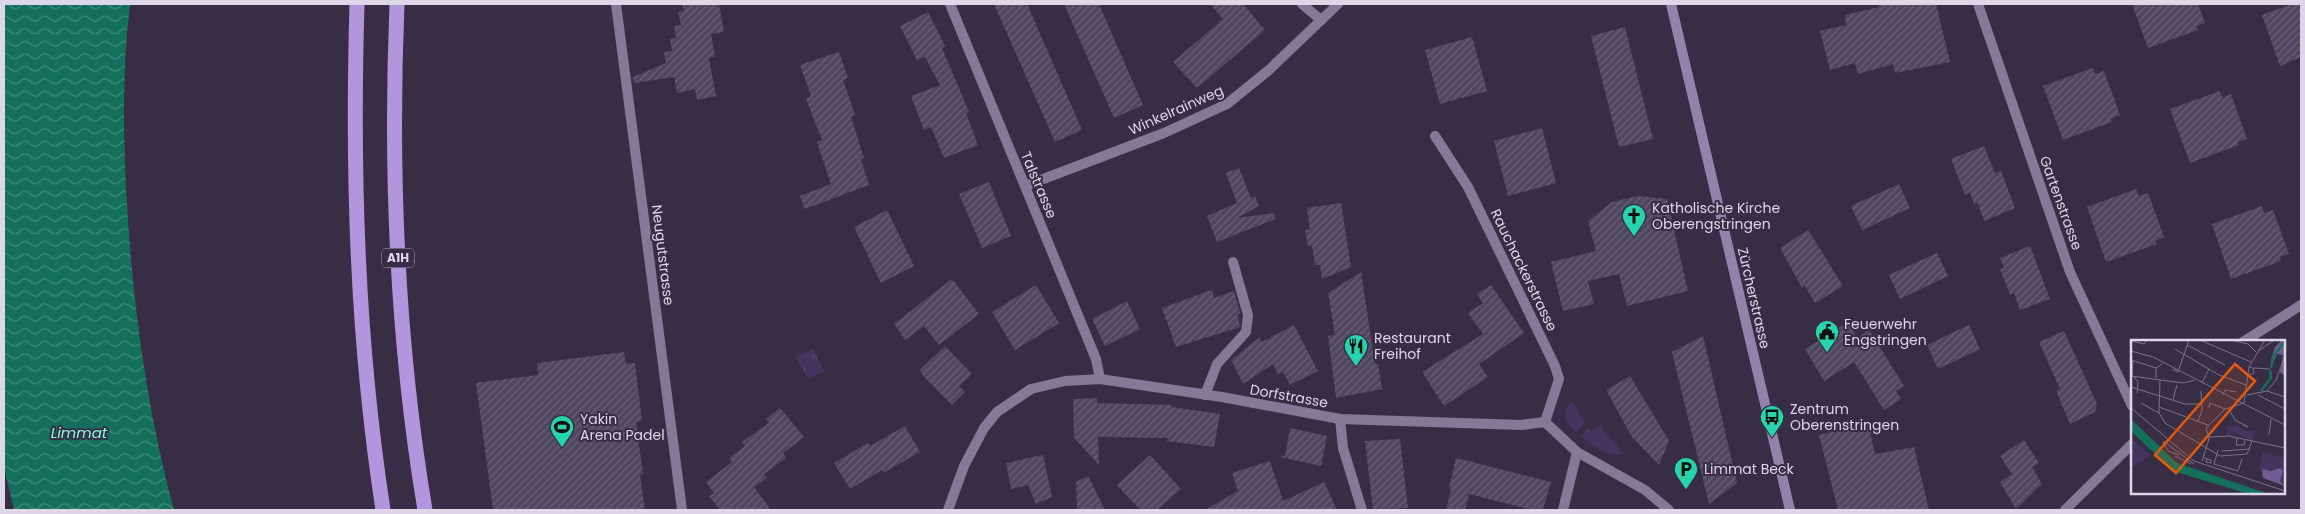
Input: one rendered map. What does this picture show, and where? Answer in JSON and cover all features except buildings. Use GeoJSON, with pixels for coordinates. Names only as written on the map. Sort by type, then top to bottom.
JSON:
{"type":"FeatureCollection","features":[{"type":"Feature","properties":{"kind":"highway"},"geometry":{"type":"LineString","coordinates":[[357,4],[354,90],[355,199],[360,316],[372,436],[383,510]]}},
{"type":"Feature","properties":{"kind":"highway","name":"A1H"},"geometry":{"type":"LineString","coordinates":[[397,4],[395,175],[399,286],[413,441],[424,510]]}},
{"type":"Feature","properties":{"kind":"main road","name":"Zürcherstrasse"},"geometry":{"type":"LineString","coordinates":[[1671,4],[1787,508]]}},
{"type":"Feature","properties":{"kind":"street","name":"Neugutstrasse"},"geometry":{"type":"LineString","coordinates":[[616,4],[682,510]]}},
{"type":"Feature","properties":{"kind":"street","name":"Talstrasse"},"geometry":{"type":"LineString","coordinates":[[950,4],[1096,358],[1100,379]]}},
{"type":"Feature","properties":{"kind":"street"},"geometry":{"type":"LineString","coordinates":[[1302,4],[1320,20]]}},
{"type":"Feature","properties":{"kind":"street","name":"Winkelrainweg"},"geometry":{"type":"LineString","coordinates":[[1025,186],[1164,133],[1227,104],[1269,70],[1338,4]]}},
{"type":"Feature","properties":{"kind":"street","name":"Gartenstrasse"},"geometry":{"type":"LineString","coordinates":[[1978,4],[2070,272],[2131,404]]}},
{"type":"Feature","properties":{"kind":"street","name":"Rauchackerstrasse"},"geometry":{"type":"LineString","coordinates":[[1435,136],[1468,187],[1555,366],[1559,379],[1545,422]]}},
{"type":"Feature","properties":{"kind":"street"},"geometry":{"type":"LineString","coordinates":[[1205,395],[1217,364],[1246,332],[1248,315],[1233,262]]}},
{"type":"Feature","properties":{"kind":"street"},"geometry":{"type":"LineString","coordinates":[[2246,340],[2301,305]]}},
{"type":"Feature","properties":{"kind":"street","name":"Dorfstrasse"},"geometry":{"type":"LineString","coordinates":[[948,510],[964,466],[984,428],[997,412],[1016,397],[1031,389],[1065,380],[1100,379],[1340,419],[1521,425],[1545,422]]}},
{"type":"Feature","properties":{"kind":"street"},"geometry":{"type":"LineString","coordinates":[[1340,419],[1343,448],[1362,510]]}},
{"type":"Feature","properties":{"kind":"street"},"geometry":{"type":"LineString","coordinates":[[1545,422],[1578,452],[1645,490],[1669,510]]}},
{"type":"Feature","properties":{"kind":"street"},"geometry":{"type":"LineString","coordinates":[[2064,510],[2131,445]]}},
{"type":"Feature","properties":{"kind":"street"},"geometry":{"type":"LineString","coordinates":[[1563,510],[1578,452]]}},
{"type":"Feature","properties":{"kind":"green space"},"geometry":{"type":"Polygon","coordinates":[[[813,349],[824,371],[808,379],[796,357],[813,349]]]}},
{"type":"Feature","properties":{"kind":"green space"},"geometry":{"type":"Polygon","coordinates":[[[1572,402],[1585,422],[1577,432],[1570,427],[1565,417],[1567,407],[1572,402]]]}},
{"type":"Feature","properties":{"kind":"green space"},"geometry":{"type":"Polygon","coordinates":[[[1599,425],[1624,454],[1605,452],[1581,436],[1588,428],[1591,431],[1599,425]]]}},
{"type":"Feature","properties":{"kind":"water","name":"Limmat"},"geometry":{"type":"Polygon","coordinates":[[[4,4],[130,4],[127,29],[124,129],[133,281],[149,396],[164,472],[174,510],[14,510],[4,467],[4,4]]]}},
{"type":"Feature","properties":{"kind":"place","name":"Katholische Kirche Oberengstringen"},"geometry":{"type":"Point","coordinates":[1634,237]}},
{"type":"Feature","properties":{"kind":"place","name":"Feuerwehr Engstringen"},"geometry":{"type":"Point","coordinates":[1827,353]}},
{"type":"Feature","properties":{"kind":"place","name":"Restaurant Freihof"},"geometry":{"type":"Point","coordinates":[1356,367]}},
{"type":"Feature","properties":{"kind":"place","name":"Zentrum Oberenstringen"},"geometry":{"type":"Point","coordinates":[1772,438]}},
{"type":"Feature","properties":{"kind":"place","name":"Yakin Arena Padel"},"geometry":{"type":"Point","coordinates":[562,448]}},
{"type":"Feature","properties":{"kind":"place","name":"Limmat Beck"},"geometry":{"type":"Point","coordinates":[1686,490]}}]}
